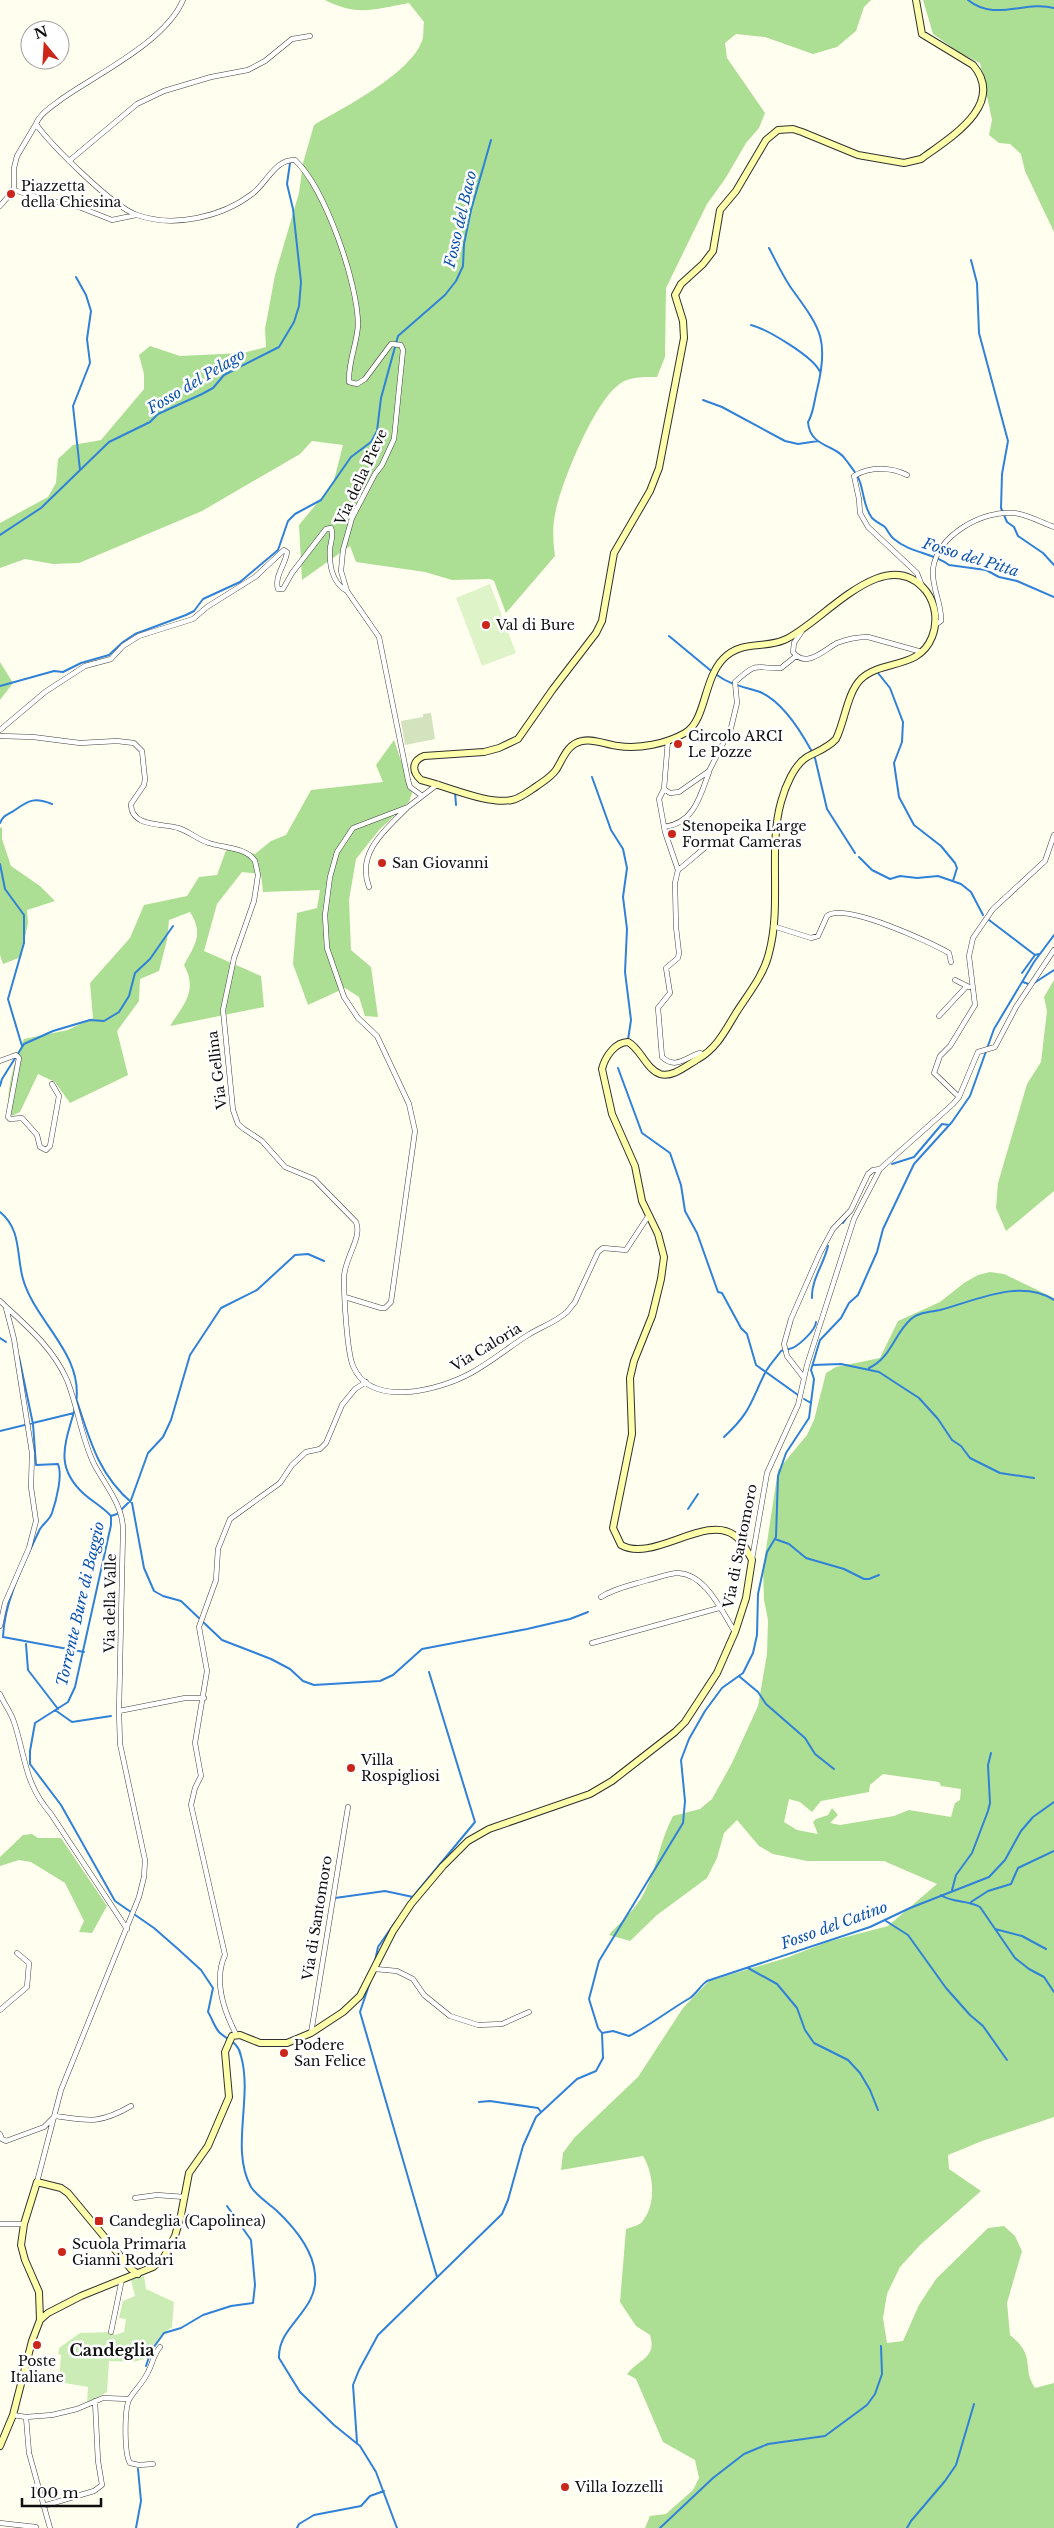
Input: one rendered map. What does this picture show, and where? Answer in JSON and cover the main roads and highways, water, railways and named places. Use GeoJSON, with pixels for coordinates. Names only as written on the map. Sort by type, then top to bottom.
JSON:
{"type":"FeatureCollection","features":[{"type":"Feature","properties":{"kind":"main road","name":"Via di Santomoro"},"geometry":{"type":"LineString","coordinates":[[138,2274],[153,2268],[164,2256],[175,2236],[189,2173],[208,2146],[229,2096],[229,2075],[225,2055],[232,2038],[256,2043],[277,2043],[296,2040],[311,2033],[352,2004],[360,1996],[393,1931],[411,1904],[443,1866],[468,1841],[488,1829],[590,1794],[612,1781],[675,1732],[685,1722],[711,1684],[735,1632],[746,1598],[752,1560],[742,1542],[728,1531],[705,1532],[635,1550],[621,1545],[614,1533],[615,1517],[632,1434],[631,1370],[652,1316],[663,1269],[662,1246],[642,1201],[634,1166],[612,1114],[603,1076],[604,1064],[614,1048],[624,1042],[636,1048],[652,1067],[661,1074],[674,1073],[704,1056],[722,1037],[766,964],[774,926],[779,811],[790,779],[802,761],[836,739],[854,690],[862,678],[876,671],[906,662],[922,652],[933,637],[935,610],[927,593],[914,580],[898,576],[883,576],[872,579],[803,630],[782,641],[742,646],[728,654],[710,679],[701,712],[692,728],[668,740],[637,746],[617,746],[590,740],[580,741],[569,748],[552,775],[514,799],[492,799],[422,780],[414,773],[416,761],[420,758],[484,752],[499,748],[518,739],[596,633],[602,621],[614,553],[650,491],[663,454],[684,338],[683,321],[675,295],[681,284],[703,264],[713,251],[720,210],[736,191],[766,140],[778,130],[793,129],[858,155],[912,162],[921,159],[973,118],[982,91],[979,71],[973,65],[922,34],[916,0]]}},
{"type":"Feature","properties":{"kind":"main road"},"geometry":{"type":"LineString","coordinates":[[0,2446],[13,2414],[32,2341],[40,2320],[39,2292],[21,2248],[24,2224],[37,2182],[61,2188],[68,2193],[131,2269],[138,2274]]}},
{"type":"Feature","properties":{"kind":"main road"},"geometry":{"type":"LineString","coordinates":[[125,2278],[131,2269]]}},
{"type":"Feature","properties":{"kind":"main road"},"geometry":{"type":"LineString","coordinates":[[40,2320],[59,2306],[138,2274]]}},
{"type":"Feature","properties":{"kind":"waterway"},"geometry":{"type":"LineString","coordinates":[[968,0],[978,6],[999,10],[1032,6],[1054,8]]}},
{"type":"Feature","properties":{"kind":"waterway","name":"Fosso del Baco"},"geometry":{"type":"LineString","coordinates":[[0,686],[54,671],[63,672],[81,663],[109,655],[135,634],[194,611],[203,599],[240,582],[278,550],[288,521],[295,514],[321,500],[351,457],[371,442],[377,431],[381,398],[398,336],[445,295],[456,281],[463,266],[464,244],[471,210],[491,140]]}},
{"type":"Feature","properties":{"kind":"waterway","name":"Fosso del Pelago"},"geometry":{"type":"LineString","coordinates":[[0,535],[41,508],[109,442],[150,422],[158,414],[213,388],[224,375],[279,347],[294,322],[299,306],[301,282],[293,209],[287,184],[290,163]]}},
{"type":"Feature","properties":{"kind":"waterway","name":"Fosso del Pitta"},"geometry":{"type":"LineString","coordinates":[[769,248],[787,282],[811,316],[820,336],[822,347],[821,373],[812,414],[808,422],[810,430],[813,437],[818,441],[842,455],[854,471],[859,479],[866,505],[872,518],[885,527],[890,535],[900,544],[949,565],[986,570],[999,577],[1017,581],[1054,597]]}},
{"type":"Feature","properties":{"kind":"waterway"},"geometry":{"type":"LineString","coordinates":[[971,260],[977,283],[979,333],[1008,441],[1002,474],[1001,508],[1007,522],[1014,527],[1018,536],[1043,553],[1054,565]]}},
{"type":"Feature","properties":{"kind":"waterway"},"geometry":{"type":"LineString","coordinates":[[76,277],[86,295],[91,311],[87,339],[90,363],[73,406],[80,470]]}},
{"type":"Feature","properties":{"kind":"waterway"},"geometry":{"type":"LineString","coordinates":[[751,325],[789,344],[809,359],[820,372]]}},
{"type":"Feature","properties":{"kind":"waterway"},"geometry":{"type":"LineString","coordinates":[[703,400],[722,407],[785,441],[798,444],[818,441]]}},
{"type":"Feature","properties":{"kind":"waterway"},"geometry":{"type":"LineString","coordinates":[[669,636],[710,670]]}},
{"type":"Feature","properties":{"kind":"waterway"},"geometry":{"type":"LineString","coordinates":[[878,673],[890,688],[903,722],[902,742],[894,763],[899,797],[914,825],[941,846],[955,863],[957,868],[953,881]]}},
{"type":"Feature","properties":{"kind":"waterway"},"geometry":{"type":"LineString","coordinates":[[717,675],[732,683],[768,696],[796,725],[811,750]]}},
{"type":"Feature","properties":{"kind":"waterway"},"geometry":{"type":"LineString","coordinates":[[815,758],[827,809],[855,853]]}},
{"type":"Feature","properties":{"kind":"waterway"},"geometry":{"type":"LineString","coordinates":[[592,777],[611,830],[623,849],[627,868],[623,897],[627,929],[625,972],[631,1020],[628,1040]]}},
{"type":"Feature","properties":{"kind":"waterway"},"geometry":{"type":"LineString","coordinates":[[455,792],[456,805]]}},
{"type":"Feature","properties":{"kind":"waterway"},"geometry":{"type":"LineString","coordinates":[[0,823],[5,816],[28,802],[37,800],[52,804]]}},
{"type":"Feature","properties":{"kind":"waterway"},"geometry":{"type":"LineString","coordinates":[[859,857],[872,870],[890,879],[900,876],[917,878],[938,876],[961,884],[971,892],[983,915]]}},
{"type":"Feature","properties":{"kind":"waterway"},"geometry":{"type":"LineString","coordinates":[[0,864],[5,889],[24,915],[24,943],[8,999],[22,1046]]}},
{"type":"Feature","properties":{"kind":"waterway"},"geometry":{"type":"LineString","coordinates":[[989,920],[1035,955]]}},
{"type":"Feature","properties":{"kind":"waterway"},"geometry":{"type":"LineString","coordinates":[[0,1086],[2,1079],[24,1044],[53,1031],[90,1020],[104,1021],[119,1012],[129,996],[135,973],[150,959],[173,926]]}},
{"type":"Feature","properties":{"kind":"waterway"},"geometry":{"type":"LineString","coordinates":[[357,2442],[353,2385],[378,2335],[502,2214],[508,2200],[523,2146],[536,2117],[577,2079],[596,2071],[603,2058],[602,2033],[598,2028],[589,1999],[599,1961],[683,1823],[685,1801],[681,1760],[689,1739],[705,1711],[722,1688],[743,1673],[753,1653],[757,1635],[758,1594],[767,1552],[776,1537],[778,1476],[786,1453],[809,1418],[814,1379],[811,1370],[820,1340],[841,1318],[849,1303],[858,1295],[877,1252],[883,1229],[914,1164],[952,1122],[970,1096],[994,1029],[1034,962],[1054,935]]}},
{"type":"Feature","properties":{"kind":"waterway"},"geometry":{"type":"LineString","coordinates":[[1022,973],[1035,955],[1039,954]]}},
{"type":"Feature","properties":{"kind":"waterway"},"geometry":{"type":"LineString","coordinates":[[1023,982],[1031,985],[1054,970]]}},
{"type":"Feature","properties":{"kind":"waterway"},"geometry":{"type":"LineString","coordinates":[[618,1068],[642,1133],[670,1153],[681,1185],[685,1211],[697,1233],[718,1292],[722,1293],[741,1328],[747,1334],[756,1365],[798,1395]]}},
{"type":"Feature","properties":{"kind":"waterway"},"geometry":{"type":"LineString","coordinates":[[892,1164],[914,1157],[942,1124],[949,1125]]}},
{"type":"Feature","properties":{"kind":"waterway","name":"Torrente Bure di Baggio"},"geometry":{"type":"LineString","coordinates":[[0,1212],[7,1219],[15,1235],[23,1279],[29,1295],[66,1354],[73,1369],[77,1385],[76,1403]]}},
{"type":"Feature","properties":{"kind":"waterway"},"geometry":{"type":"LineString","coordinates":[[843,1223],[849,1214]]}},
{"type":"Feature","properties":{"kind":"waterway"},"geometry":{"type":"LineString","coordinates":[[812,1298],[812,1291],[828,1246]]}},
{"type":"Feature","properties":{"kind":"waterway"},"geometry":{"type":"LineString","coordinates":[[111,1516],[117,1514],[131,1500],[148,1453],[163,1437],[171,1420],[190,1355],[221,1308],[257,1290],[295,1255],[308,1254],[324,1261]]}},
{"type":"Feature","properties":{"kind":"waterway"},"geometry":{"type":"LineString","coordinates":[[869,1368],[882,1358],[905,1325],[911,1319],[921,1314],[997,1293],[1012,1291],[1027,1291],[1041,1294],[1054,1300]]}},
{"type":"Feature","properties":{"kind":"waterway"},"geometry":{"type":"LineString","coordinates":[[724,1437],[745,1414],[767,1370],[781,1351],[792,1348],[801,1342],[810,1334],[816,1322]]}},
{"type":"Feature","properties":{"kind":"waterway"},"geometry":{"type":"LineString","coordinates":[[0,1338],[6,1342]]}},
{"type":"Feature","properties":{"kind":"waterway"},"geometry":{"type":"LineString","coordinates":[[19,1357],[33,1424],[36,1465],[58,1464],[60,1475],[57,1495],[50,1518],[39,1531],[21,1569],[11,1597],[4,1624],[3,1637],[84,1652]]}},
{"type":"Feature","properties":{"kind":"waterway"},"geometry":{"type":"LineString","coordinates":[[813,1365],[841,1364],[879,1372],[919,1398],[938,1419],[952,1440],[961,1446],[970,1458],[1000,1473],[1034,1478]]}},
{"type":"Feature","properties":{"kind":"waterway"},"geometry":{"type":"LineString","coordinates":[[804,1399],[811,1403]]}},
{"type":"Feature","properties":{"kind":"waterway"},"geometry":{"type":"LineString","coordinates":[[77,1401],[91,1443],[104,1469],[111,1481],[132,1503],[144,1568],[154,1591],[163,1596],[181,1601],[222,1640],[271,1659],[290,1669],[303,1681],[314,1685],[380,1681],[393,1675],[422,1649],[527,1629],[570,1619],[588,1612]]}},
{"type":"Feature","properties":{"kind":"waterway","name":"Torrente Bure di Baggio"},"geometry":{"type":"LineString","coordinates":[[75,1408],[64,1453],[68,1474],[74,1484],[84,1494],[111,1516],[111,1525],[75,1687],[68,1702],[35,1723],[30,1751],[30,1764],[61,1805],[115,1901],[154,1928],[178,1949],[201,1970],[213,1988],[208,2012],[219,2032],[238,2047],[244,2072],[242,2156],[245,2172],[253,2190],[289,2223],[301,2239],[310,2256],[315,2274],[315,2287],[311,2298],[285,2336],[280,2346],[279,2358],[300,2392],[334,2425],[360,2446],[376,2472],[397,2528]]}},
{"type":"Feature","properties":{"kind":"waterway"},"geometry":{"type":"LineString","coordinates":[[0,1431],[74,1413]]}},
{"type":"Feature","properties":{"kind":"waterway"},"geometry":{"type":"LineString","coordinates":[[688,1509],[698,1494]]}},
{"type":"Feature","properties":{"kind":"waterway"},"geometry":{"type":"LineString","coordinates":[[775,1539],[789,1544],[806,1558],[844,1569],[864,1579],[879,1575]]}},
{"type":"Feature","properties":{"kind":"waterway"},"geometry":{"type":"LineString","coordinates":[[26,1644],[28,1670],[58,1709]]}},
{"type":"Feature","properties":{"kind":"waterway"},"geometry":{"type":"LineString","coordinates":[[411,1899],[475,1822],[429,1672]]}},
{"type":"Feature","properties":{"kind":"waterway"},"geometry":{"type":"LineString","coordinates":[[740,1677],[758,1692],[766,1704],[805,1738],[815,1754],[834,1769]]}},
{"type":"Feature","properties":{"kind":"waterway"},"geometry":{"type":"LineString","coordinates":[[55,1710],[72,1722],[111,1716]]}},
{"type":"Feature","properties":{"kind":"waterway"},"geometry":{"type":"LineString","coordinates":[[952,1890],[956,1875],[972,1853],[988,1811],[990,1803],[988,1765],[991,1753]]}},
{"type":"Feature","properties":{"kind":"waterway","name":"Fosso del Catino"},"geometry":{"type":"LineString","coordinates":[[602,2033],[613,2031],[629,2036],[690,1998],[707,1981],[870,1927],[910,1908],[989,1877],[1005,1860],[1021,1831],[1033,1817],[1054,1802]]}},
{"type":"Feature","properties":{"kind":"waterway"},"geometry":{"type":"LineString","coordinates":[[971,1902],[988,1891],[1011,1884],[1018,1868],[1054,1851]]}},
{"type":"Feature","properties":{"kind":"waterway"},"geometry":{"type":"LineString","coordinates":[[335,1898],[385,1891],[413,1897]]}},
{"type":"Feature","properties":{"kind":"waterway"},"geometry":{"type":"LineString","coordinates":[[941,1895],[945,1898],[980,1907],[1015,1958],[1029,1969],[1044,1977],[1054,1992]]}},
{"type":"Feature","properties":{"kind":"waterway"},"geometry":{"type":"LineString","coordinates":[[375,1961],[378,1947],[396,1921]]}},
{"type":"Feature","properties":{"kind":"waterway"},"geometry":{"type":"LineString","coordinates":[[886,1921],[908,1935],[946,1988],[970,2015],[983,2026],[1007,2060]]}},
{"type":"Feature","properties":{"kind":"waterway"},"geometry":{"type":"LineString","coordinates":[[995,1929],[1022,1936],[1046,1949]]}},
{"type":"Feature","properties":{"kind":"waterway"},"geometry":{"type":"LineString","coordinates":[[748,1968],[777,1984],[797,2008],[805,2030],[814,2043],[848,2060],[860,2073],[870,2090],[878,2110]]}},
{"type":"Feature","properties":{"kind":"waterway"},"geometry":{"type":"LineString","coordinates":[[370,1982],[360,2012],[437,2277]]}},
{"type":"Feature","properties":{"kind":"waterway"},"geometry":{"type":"LineString","coordinates":[[479,2102],[490,2101],[538,2108],[541,2112]]}},
{"type":"Feature","properties":{"kind":"waterway"},"geometry":{"type":"LineString","coordinates":[[146,2366],[151,2351],[164,2333],[181,2328],[203,2315],[231,2306],[253,2303],[255,2285],[251,2240],[227,2206]]}},
{"type":"Feature","properties":{"kind":"waterway"},"geometry":{"type":"LineString","coordinates":[[660,2528],[713,2478],[744,2454],[768,2444],[825,2436],[867,2405],[875,2394],[882,2374],[881,2346]]}},
{"type":"Feature","properties":{"kind":"waterway"},"geometry":{"type":"LineString","coordinates":[[907,2528],[956,2465],[974,2404]]}},
{"type":"Feature","properties":{"kind":"waterway"},"geometry":{"type":"LineString","coordinates":[[136,2528],[141,2501],[138,2469]]}},
{"type":"Feature","properties":{"kind":"waterway"},"geometry":{"type":"LineString","coordinates":[[297,2528],[299,2524],[314,2515],[361,2506],[370,2496],[384,2491]]}},
{"type":"Feature","properties":{"kind":"place","name":"Piazzetta della Chiesina"},"geometry":{"type":"Point","coordinates":[11,194]}},
{"type":"Feature","properties":{"kind":"place","name":"Val di Bure"},"geometry":{"type":"Point","coordinates":[486,625]}},
{"type":"Feature","properties":{"kind":"place","name":"Circolo ARCI Le Pozze"},"geometry":{"type":"Point","coordinates":[678,744]}},
{"type":"Feature","properties":{"kind":"place","name":"Stenopeika Large Format Cameras"},"geometry":{"type":"Point","coordinates":[672,834]}},
{"type":"Feature","properties":{"kind":"place","name":"San Giovanni"},"geometry":{"type":"Point","coordinates":[382,863]}},
{"type":"Feature","properties":{"kind":"place","name":"Villa Rospigliosi"},"geometry":{"type":"Point","coordinates":[351,1768]}},
{"type":"Feature","properties":{"kind":"place","name":"Podere San Felice"},"geometry":{"type":"Point","coordinates":[284,2053]}},
{"type":"Feature","properties":{"kind":"place","name":"Candeglia (Capolinea)"},"geometry":{"type":"Point","coordinates":[99,2221]}},
{"type":"Feature","properties":{"kind":"place","name":"Scuola Primaria Gianni Rodari"},"geometry":{"type":"Point","coordinates":[62,2252]}},
{"type":"Feature","properties":{"kind":"place","name":"Poste Italiane"},"geometry":{"type":"Point","coordinates":[37,2345]}},
{"type":"Feature","properties":{"kind":"place","name":"Villa Iozzelli"},"geometry":{"type":"Point","coordinates":[565,2487]}},
{"type":"Feature","properties":{"kind":"district","name":"Candeglia"},"geometry":{"type":"Point","coordinates":[112,2350]}}]}
